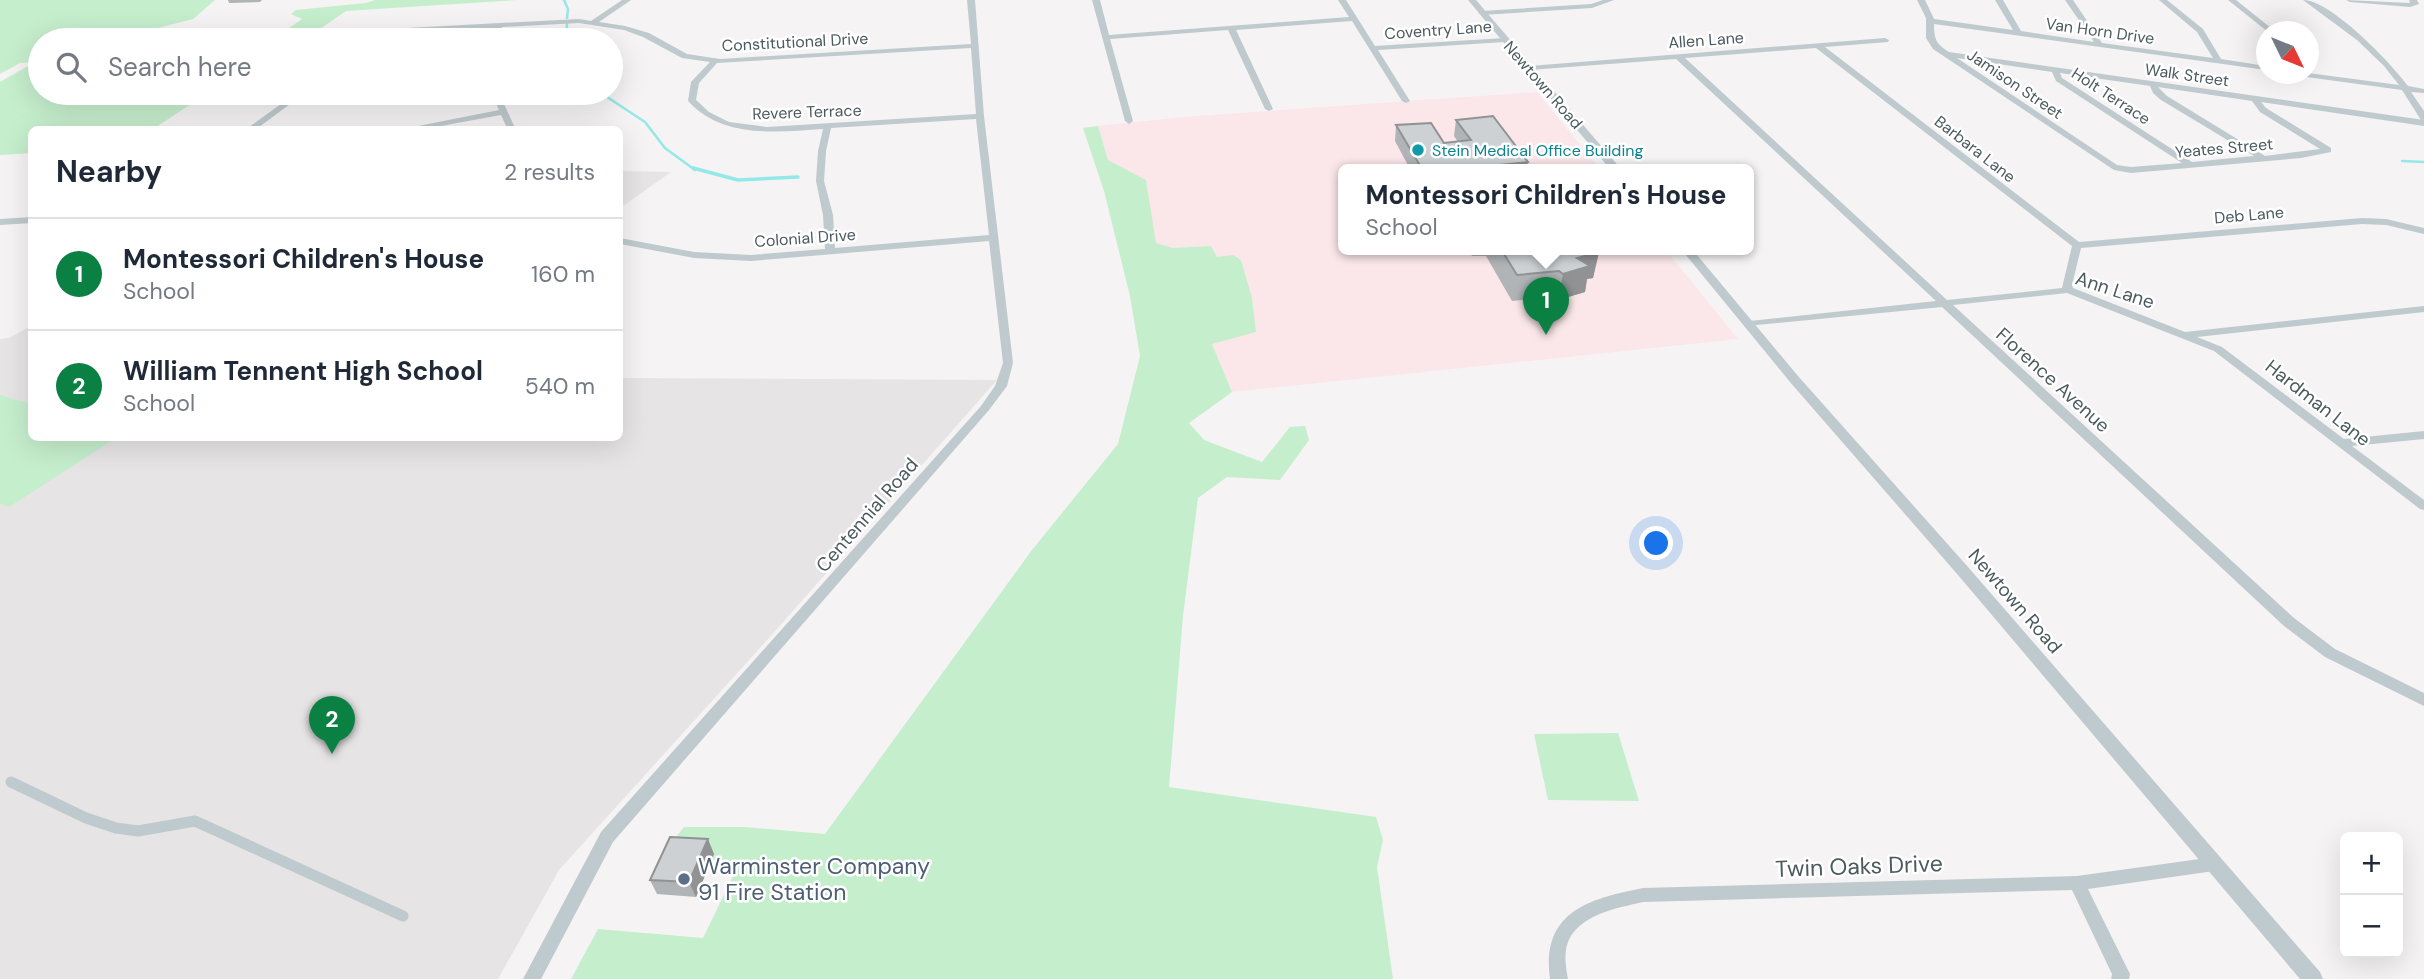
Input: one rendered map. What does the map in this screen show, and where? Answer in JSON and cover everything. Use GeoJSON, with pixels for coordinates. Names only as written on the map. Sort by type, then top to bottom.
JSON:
{"type":"FeatureCollection","features":[{"type":"Feature","properties":{"kind":"street"},"geometry":{"type":"LineString","coordinates":[[594,22],[627,0]]}},
{"type":"Feature","properties":{"kind":"street","name":"Centennial Road"},"geometry":{"type":"LineString","coordinates":[[532,979],[607,837],[958,440],[1001,386],[1008,363],[980,116],[971,0]]}},
{"type":"Feature","properties":{"kind":"street"},"geometry":{"type":"LineString","coordinates":[[1096,0],[1129,121]]}},
{"type":"Feature","properties":{"kind":"street"},"geometry":{"type":"LineString","coordinates":[[1342,0],[1406,101]]}},
{"type":"Feature","properties":{"kind":"street","name":"Newtown Road"},"geometry":{"type":"LineString","coordinates":[[1472,0],[1612,164]]}},
{"type":"Feature","properties":{"kind":"street"},"geometry":{"type":"LineString","coordinates":[[1482,13],[1592,6],[1610,0]]}},
{"type":"Feature","properties":{"kind":"street","name":"Jamison Street"},"geometry":{"type":"LineString","coordinates":[[1921,0],[1930,21],[1933,43],[1946,54],[2108,165],[2121,169]]}},
{"type":"Feature","properties":{"kind":"street"},"geometry":{"type":"LineString","coordinates":[[1998,0],[2018,33]]}},
{"type":"Feature","properties":{"kind":"street"},"geometry":{"type":"LineString","coordinates":[[2069,0],[2100,45]]}},
{"type":"Feature","properties":{"kind":"street"},"geometry":{"type":"LineString","coordinates":[[2163,0],[2200,30],[2220,62]]}},
{"type":"Feature","properties":{"kind":"street"},"geometry":{"type":"LineString","coordinates":[[2232,0],[2259,21]]}},
{"type":"Feature","properties":{"kind":"street"},"geometry":{"type":"LineString","coordinates":[[2308,0],[2363,39],[2388,64],[2406,88],[2424,121]]}},
{"type":"Feature","properties":{"kind":"street"},"geometry":{"type":"LineString","coordinates":[[2350,0],[2413,2]]}},
{"type":"Feature","properties":{"kind":"street"},"geometry":{"type":"LineString","coordinates":[[1106,37],[1354,19]]}},
{"type":"Feature","properties":{"kind":"street","name":"Van Horn Drive"},"geometry":{"type":"LineString","coordinates":[[1930,21],[2256,67]]}},
{"type":"Feature","properties":{"kind":"street","name":"Constitutional Drive"},"geometry":{"type":"LineString","coordinates":[[437,28],[594,22],[621,28]]}},
{"type":"Feature","properties":{"kind":"street"},"geometry":{"type":"LineString","coordinates":[[498,28],[500,24]]}},
{"type":"Feature","properties":{"kind":"street","name":"Constitutional Drive"},"geometry":{"type":"LineString","coordinates":[[623,28],[639,32],[674,52],[715,61],[974,46]]}},
{"type":"Feature","properties":{"kind":"street"},"geometry":{"type":"LineString","coordinates":[[1231,28],[1269,109]]}},
{"type":"Feature","properties":{"kind":"street","name":"Coventry Lane"},"geometry":{"type":"LineString","coordinates":[[1374,48],[1505,40]]}},
{"type":"Feature","properties":{"kind":"street","name":"Allen Lane"},"geometry":{"type":"LineString","coordinates":[[1529,68],[1885,40]]}},
{"type":"Feature","properties":{"kind":"street","name":"Barbara Lane"},"geometry":{"type":"LineString","coordinates":[[1819,46],[2077,245]]}},
{"type":"Feature","properties":{"kind":"street","name":"Walk Street"},"geometry":{"type":"LineString","coordinates":[[1946,54],[2424,121]]}},
{"type":"Feature","properties":{"kind":"street","name":"Florence Avenue"},"geometry":{"type":"LineString","coordinates":[[1678,56],[1942,303],[2305,635],[2357,668],[2424,700]]}},
{"type":"Feature","properties":{"kind":"street","name":"Revere Terrace"},"geometry":{"type":"LineString","coordinates":[[715,61],[695,82],[691,92],[692,101],[706,114],[727,124],[747,129],[827,128],[980,116]]}},
{"type":"Feature","properties":{"kind":"street","name":"Holt Terrace"},"geometry":{"type":"LineString","coordinates":[[2055,70],[2059,79],[2191,165]]}},
{"type":"Feature","properties":{"kind":"street"},"geometry":{"type":"LineString","coordinates":[[2319,76],[2424,91]]}},
{"type":"Feature","properties":{"kind":"street"},"geometry":{"type":"LineString","coordinates":[[2153,84],[2164,98],[2263,158]]}},
{"type":"Feature","properties":{"kind":"street","name":"Yeates Street"},"geometry":{"type":"LineString","coordinates":[[2121,169],[2191,165],[2328,150],[2263,110],[2255,99]]}},
{"type":"Feature","properties":{"kind":"street"},"geometry":{"type":"LineString","coordinates":[[255,126],[284,105]]}},
{"type":"Feature","properties":{"kind":"street"},"geometry":{"type":"LineString","coordinates":[[500,105],[510,126]]}},
{"type":"Feature","properties":{"kind":"street"},"geometry":{"type":"LineString","coordinates":[[424,126],[503,112]]}},
{"type":"Feature","properties":{"kind":"street"},"geometry":{"type":"LineString","coordinates":[[827,128],[820,181],[828,215],[830,253]]}},
{"type":"Feature","properties":{"kind":"street"},"geometry":{"type":"LineString","coordinates":[[0,222],[28,220]]}},
{"type":"Feature","properties":{"kind":"street","name":"Deb Lane"},"geometry":{"type":"LineString","coordinates":[[2077,245],[2362,221],[2386,222],[2424,231]]}},
{"type":"Feature","properties":{"kind":"street","name":"Colonial Drive"},"geometry":{"type":"LineString","coordinates":[[623,242],[716,257],[772,257],[993,238]]}},
{"type":"Feature","properties":{"kind":"street"},"geometry":{"type":"LineString","coordinates":[[2068,290],[2077,245]]}},
{"type":"Feature","properties":{"kind":"street","name":"Newtown Road"},"geometry":{"type":"LineString","coordinates":[[1691,255],[1794,379],[1963,571],[2313,979]]}},
{"type":"Feature","properties":{"kind":"street","name":"Ann Lane"},"geometry":{"type":"LineString","coordinates":[[1750,324],[2068,290],[2187,335],[2424,309]]}},
{"type":"Feature","properties":{"kind":"street","name":"Hardman Lane"},"geometry":{"type":"LineString","coordinates":[[2187,335],[2234,359],[2424,506]]}},
{"type":"Feature","properties":{"kind":"street"},"geometry":{"type":"LineString","coordinates":[[2340,443],[2424,435]]}},
{"type":"Feature","properties":{"kind":"street"},"geometry":{"type":"LineString","coordinates":[[11,782],[95,820],[134,832],[181,821],[195,821],[403,916]]}},
{"type":"Feature","properties":{"kind":"street","name":"Twin Oaks Drive"},"geometry":{"type":"LineString","coordinates":[[1559,979],[1557,951],[1568,928],[1583,912],[1619,900],[1656,895],[2077,883],[2214,864]]}},
{"type":"Feature","properties":{"kind":"street"},"geometry":{"type":"LineString","coordinates":[[2077,883],[2106,940],[2120,979]]}},
{"type":"Feature","properties":{"kind":"shaded area"},"geometry":{"type":"Polygon","coordinates":[[[1537,92],[1596,164],[1338,164],[1338,255],[1670,255],[1738,339],[1232,392],[1212,344],[1233,255],[1217,257],[1211,246],[1173,248],[1155,243],[1146,180],[1108,160],[1098,126],[1183,117],[1537,92]]]}},
{"type":"Feature","properties":{"kind":"shaded area"},"geometry":{"type":"Polygon","coordinates":[[[623,171],[671,172],[623,206],[623,171]]]}},
{"type":"Feature","properties":{"kind":"shaded area"},"geometry":{"type":"Polygon","coordinates":[[[28,328],[28,441],[623,441],[623,378],[997,380],[559,870],[498,979],[0,979],[0,339],[9,338],[28,328]]]}},
{"type":"Feature","properties":{"kind":"green space"},"geometry":{"type":"Polygon","coordinates":[[[0,0],[215,0],[193,19],[158,28],[28,28],[28,62],[20,63],[0,74],[0,0]]]}},
{"type":"Feature","properties":{"kind":"green space"},"geometry":{"type":"Polygon","coordinates":[[[375,0],[517,0],[346,11],[321,28],[289,28],[302,19],[291,14],[296,10],[375,0]]]}},
{"type":"Feature","properties":{"kind":"green space"},"geometry":{"type":"Polygon","coordinates":[[[28,66],[28,105],[190,105],[158,126],[28,126],[28,153],[0,155],[0,82],[28,66]]]}},
{"type":"Feature","properties":{"kind":"green space"},"geometry":{"type":"Polygon","coordinates":[[[1098,126],[1108,160],[1146,180],[1156,243],[1173,248],[1211,246],[1217,257],[1233,255],[1241,260],[1252,298],[1256,332],[1212,344],[1232,392],[1189,423],[1204,440],[1262,462],[1290,427],[1305,426],[1309,440],[1280,480],[1227,477],[1198,498],[1183,616],[1169,787],[1376,817],[1383,840],[1377,867],[1393,979],[571,979],[598,929],[703,938],[736,870],[665,851],[684,827],[745,827],[825,834],[1032,550],[1118,444],[1140,356],[1130,296],[1104,191],[1083,128],[1098,126]]]}},
{"type":"Feature","properties":{"kind":"green space"},"geometry":{"type":"Polygon","coordinates":[[[0,395],[28,403],[28,441],[111,441],[9,507],[0,504],[0,395]]]}},
{"type":"Feature","properties":{"kind":"green space"},"geometry":{"type":"Polygon","coordinates":[[[1618,733],[1639,801],[1548,800],[1534,734],[1618,733]]]}},
{"type":"Feature","properties":{"kind":"building"},"geometry":{"type":"Polygon","coordinates":[[[1493,116],[1528,162],[1419,164],[1396,125],[1431,123],[1444,143],[1471,140],[1456,120],[1493,116]]]}},
{"type":"Feature","properties":{"kind":"building"},"geometry":{"type":"Polygon","coordinates":[[[1505,255],[1588,255],[1577,258],[1590,266],[1563,274],[1559,271],[1517,275],[1505,255]]]}},
{"type":"Feature","properties":{"kind":"building"},"geometry":{"type":"Polygon","coordinates":[[[670,837],[708,839],[689,882],[650,880],[670,837]]]}},
{"type":"Feature","properties":{"kind":"waterway"},"geometry":{"type":"LineString","coordinates":[[564,0],[568,9],[567,18]]}},
{"type":"Feature","properties":{"kind":"waterway"},"geometry":{"type":"LineString","coordinates":[[567,23],[567,28]]}},
{"type":"Feature","properties":{"kind":"waterway"},"geometry":{"type":"LineString","coordinates":[[619,105],[645,122],[665,148],[695,170]]}},
{"type":"Feature","properties":{"kind":"waterway"},"geometry":{"type":"LineString","coordinates":[[2402,161],[2424,162]]}},
{"type":"Feature","properties":{"kind":"waterway"},"geometry":{"type":"LineString","coordinates":[[693,168],[738,180],[798,177]]}},
{"type":"Feature","properties":{"kind":"place","name":"Stein Medical Office Building"},"geometry":{"type":"Point","coordinates":[1418,150]}},
{"type":"Feature","properties":{"kind":"place","name":"Montessori Children's House"},"geometry":{"type":"Point","coordinates":[1546,335]}},
{"type":"Feature","properties":{"kind":"place","name":"William Tennent High School"},"geometry":{"type":"Point","coordinates":[332,754]}},
{"type":"Feature","properties":{"kind":"place","name":"Warminster Company 91 Fire Station"},"geometry":{"type":"Point","coordinates":[684,879]}}]}
